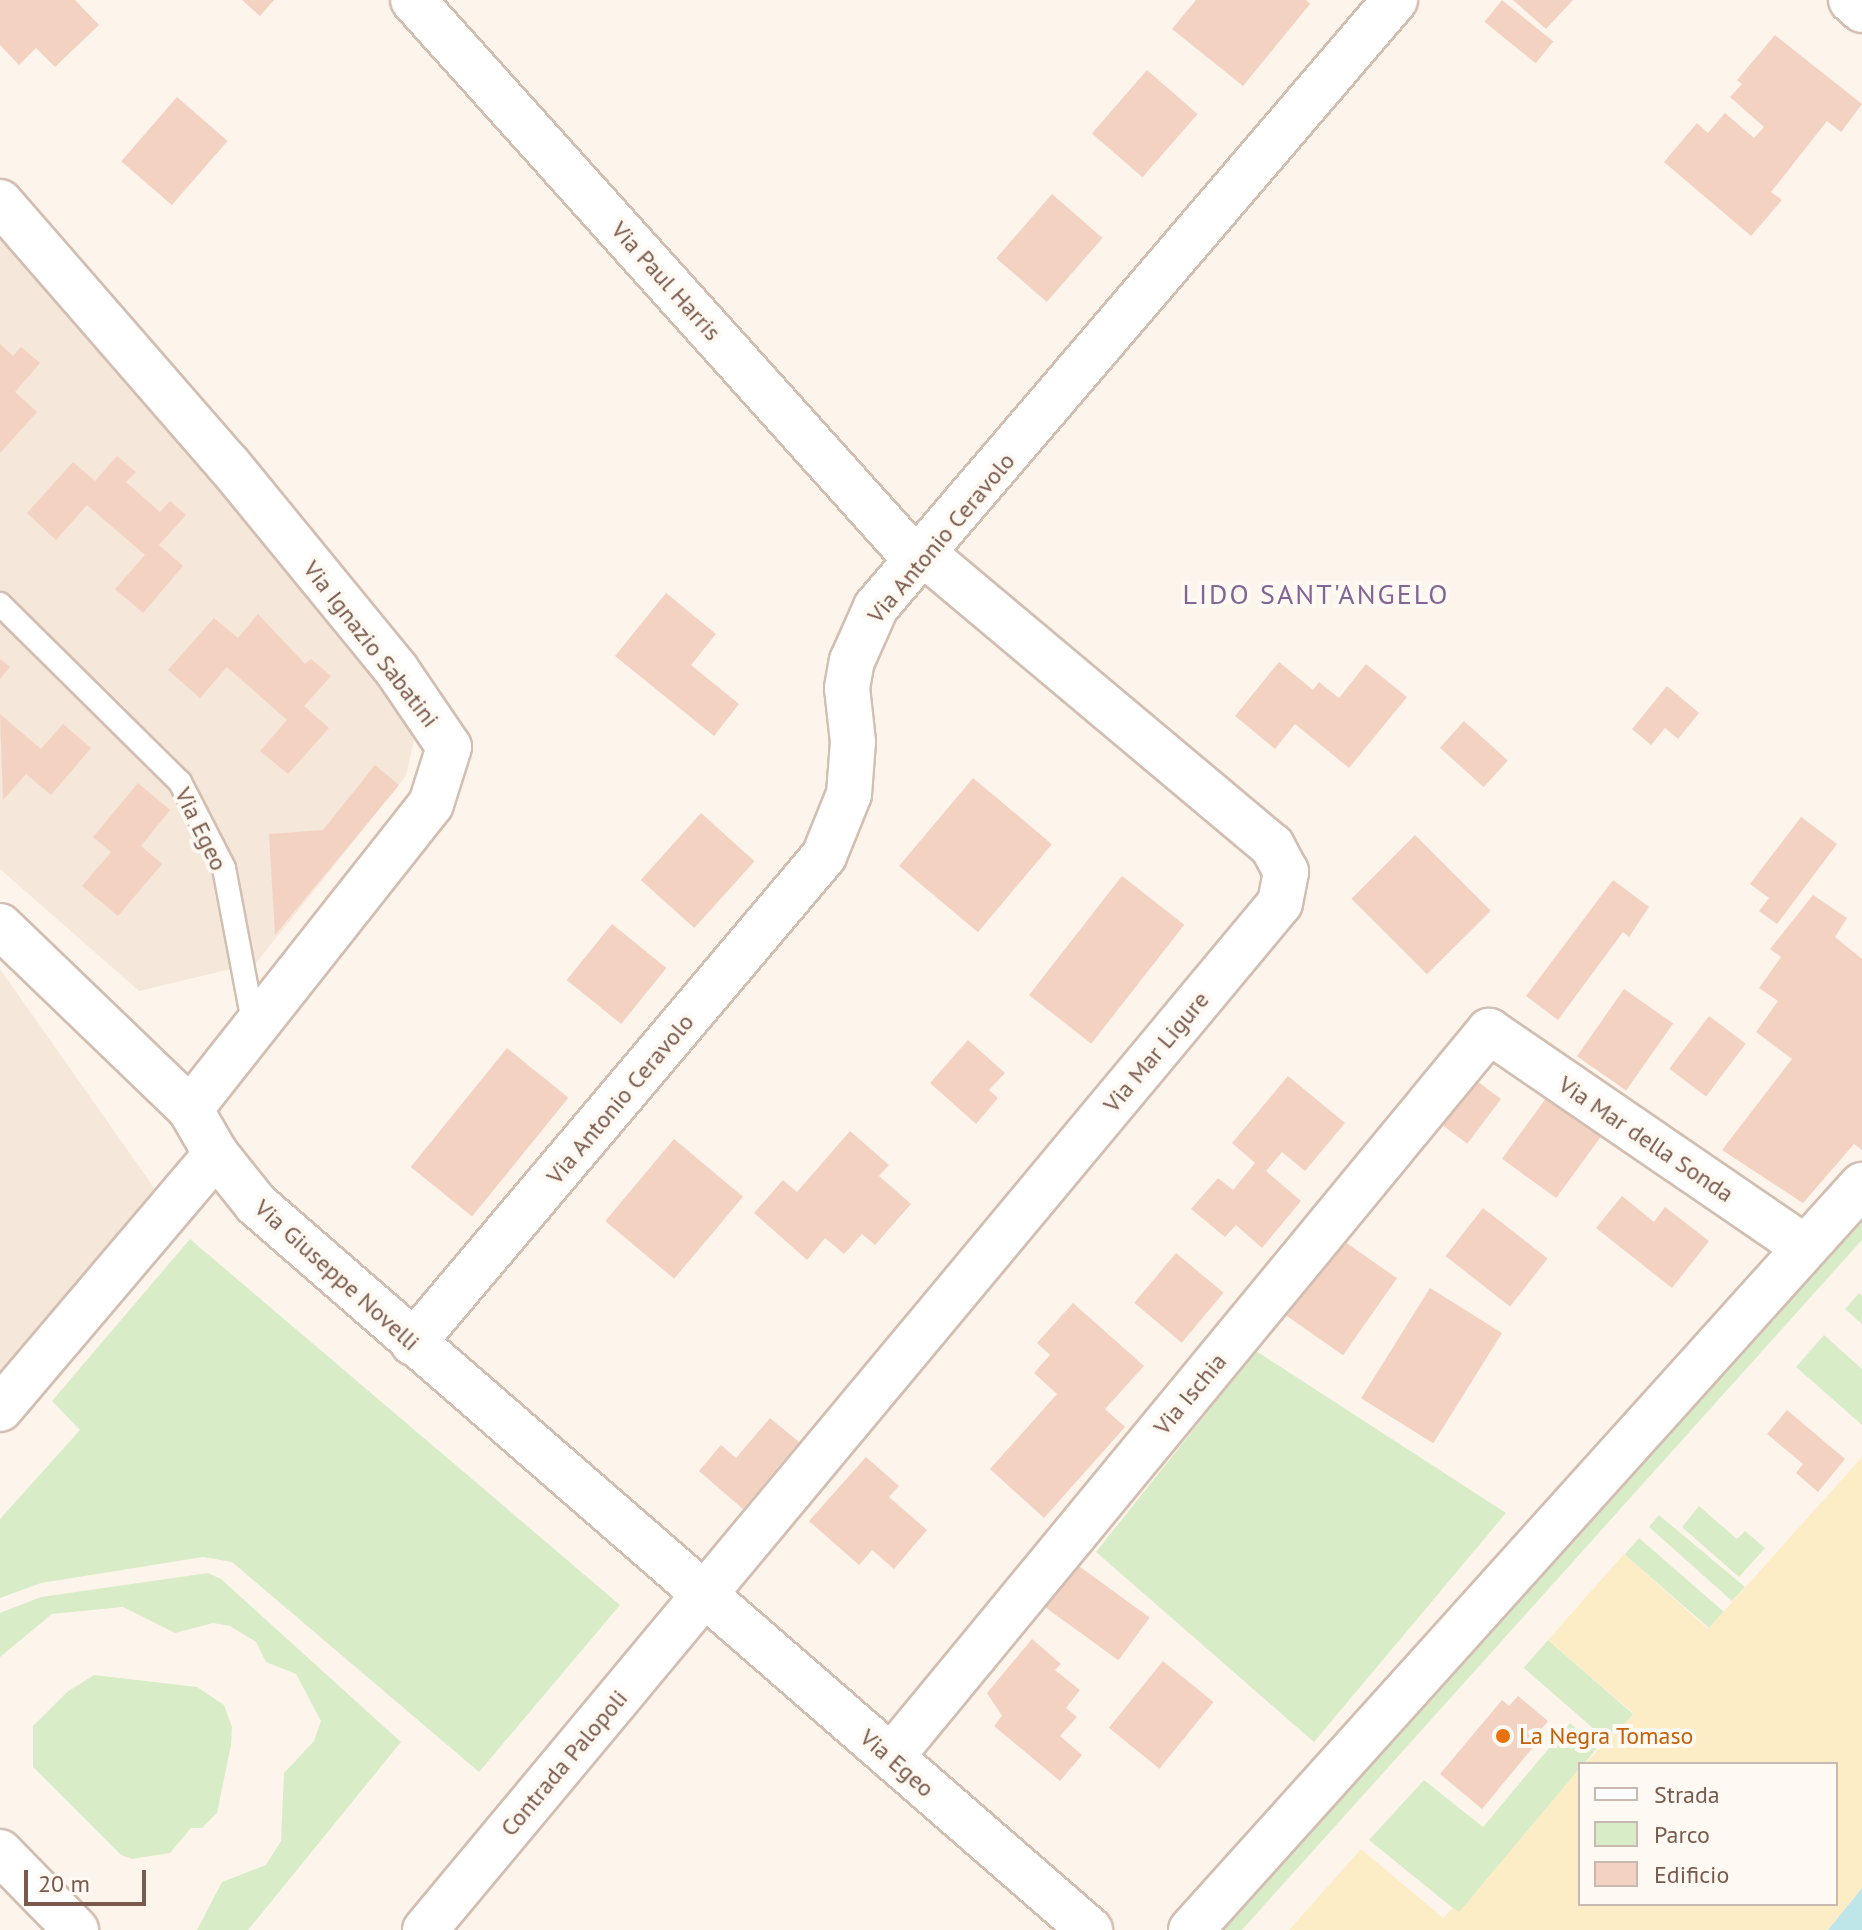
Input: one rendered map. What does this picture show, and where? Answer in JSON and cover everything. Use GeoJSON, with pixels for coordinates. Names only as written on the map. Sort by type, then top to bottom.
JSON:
{"type":"FeatureCollection","features":[{"type":"Feature","properties":{"kind":"street","name":"Via Paul Harris"},"geometry":{"type":"LineString","coordinates":[[413,0],[921,559]]}},
{"type":"Feature","properties":{"kind":"street","name":"Via Antonio Ceravolo"},"geometry":{"type":"LineString","coordinates":[[413,1343],[824,856],[849,794],[853,742],[847,688],[860,637],[876,607],[921,559],[1395,0]]}},
{"type":"Feature","properties":{"kind":"street"},"geometry":{"type":"LineString","coordinates":[[1851,0],[1862,10]]}},
{"type":"Feature","properties":{"kind":"street","name":"Via Ignazio Sabatini"},"geometry":{"type":"LineString","coordinates":[[0,202],[229,465],[396,669],[449,747],[431,804],[190,1109]]}},
{"type":"Feature","properties":{"kind":"street","name":"Via Mar Ligure"},"geometry":{"type":"LineString","coordinates":[[704,1596],[1280,903],[1286,872],[1272,846],[921,559]]}},
{"type":"Feature","properties":{"kind":"street","name":"Via Giuseppe Novelli"},"geometry":{"type":"LineString","coordinates":[[0,926],[190,1109],[216,1154],[256,1204],[704,1596]]}},
{"type":"Feature","properties":{"kind":"street","name":"Via Mar della Sonda"},"geometry":{"type":"LineString","coordinates":[[1489,1031],[1803,1246]]}},
{"type":"Feature","properties":{"kind":"street","name":"Via Ischia"},"geometry":{"type":"LineString","coordinates":[[891,1757],[1489,1031]]}},
{"type":"Feature","properties":{"kind":"street"},"geometry":{"type":"LineString","coordinates":[[0,1409],[216,1154]]}},
{"type":"Feature","properties":{"kind":"street"},"geometry":{"type":"LineString","coordinates":[[1191,1930],[1803,1246],[1862,1185]]}},
{"type":"Feature","properties":{"kind":"street","name":"Via Egeo"},"geometry":{"type":"LineString","coordinates":[[704,1596],[1090,1930]]}},
{"type":"Feature","properties":{"kind":"street","name":"Contrada Palopoli"},"geometry":{"type":"LineString","coordinates":[[425,1930],[704,1596]]}},
{"type":"Feature","properties":{"kind":"street"},"geometry":{"type":"LineString","coordinates":[[0,1852],[76,1930]]}},
{"type":"Feature","properties":{"kind":"lane","name":"Via Egeo"},"geometry":{"type":"LineString","coordinates":[[0,604],[180,782],[224,868],[254,1028]]}},
{"type":"Feature","properties":{"kind":"shaded area"},"geometry":{"type":"Polygon","coordinates":[[[0,208],[418,721],[406,776],[256,963],[139,991],[0,869],[0,208]]]}},
{"type":"Feature","properties":{"kind":"shaded area"},"geometry":{"type":"Polygon","coordinates":[[[0,969],[169,1209],[0,1409],[0,969]]]}},
{"type":"Feature","properties":{"kind":"green space"},"geometry":{"type":"Polygon","coordinates":[[[1862,1211],[1862,1240],[1242,1930],[1211,1930],[1862,1211]]]}},
{"type":"Feature","properties":{"kind":"green space"},"geometry":{"type":"Polygon","coordinates":[[[190,1239],[620,1605],[479,1772],[232,1562],[203,1557],[41,1583],[0,1598],[0,1519],[80,1430],[52,1401],[190,1239]]]}},
{"type":"Feature","properties":{"kind":"green space"},"geometry":{"type":"Polygon","coordinates":[[[1859,1293],[1862,1295],[1862,1324],[1845,1309],[1859,1293]]]}},
{"type":"Feature","properties":{"kind":"green space"},"geometry":{"type":"Polygon","coordinates":[[[1824,1335],[1862,1369],[1862,1425],[1796,1367],[1824,1335]]]}},
{"type":"Feature","properties":{"kind":"green space"},"geometry":{"type":"Polygon","coordinates":[[[1256,1351],[1506,1513],[1314,1742],[1096,1552],[1256,1351]]]}},
{"type":"Feature","properties":{"kind":"green space"},"geometry":{"type":"Polygon","coordinates":[[[1699,1506],[1737,1539],[1745,1531],[1765,1548],[1739,1577],[1682,1527],[1699,1506]]]}},
{"type":"Feature","properties":{"kind":"green space"},"geometry":{"type":"Polygon","coordinates":[[[1659,1515],[1745,1587],[1732,1601],[1649,1527],[1659,1515]]]}},
{"type":"Feature","properties":{"kind":"green space"},"geometry":{"type":"Polygon","coordinates":[[[1639,1538],[1724,1611],[1709,1628],[1625,1555],[1639,1538]]]}},
{"type":"Feature","properties":{"kind":"green space"},"geometry":{"type":"Polygon","coordinates":[[[208,1573],[221,1579],[401,1742],[248,1930],[197,1930],[222,1882],[266,1865],[281,1841],[284,1773],[314,1741],[321,1721],[296,1674],[266,1662],[256,1642],[230,1626],[213,1623],[175,1633],[123,1607],[52,1614],[0,1657],[0,1613],[41,1597],[208,1573]]]}},
{"type":"Feature","properties":{"kind":"green space"},"geometry":{"type":"Polygon","coordinates":[[[1548,1640],[1633,1714],[1609,1742],[1524,1668],[1548,1640]]]}},
{"type":"Feature","properties":{"kind":"green space"},"geometry":{"type":"Polygon","coordinates":[[[94,1675],[197,1687],[224,1705],[232,1727],[231,1745],[217,1813],[202,1828],[191,1828],[170,1853],[132,1859],[121,1855],[33,1767],[33,1726],[67,1692],[94,1675]]]}},
{"type":"Feature","properties":{"kind":"green space"},"geometry":{"type":"Polygon","coordinates":[[[1570,1723],[1598,1747],[1585,1762],[1578,1762],[1578,1771],[1459,1913],[1369,1840],[1424,1780],[1483,1827],[1570,1723]]]}},
{"type":"Feature","properties":{"kind":"sand"},"geometry":{"type":"Polygon","coordinates":[[[1862,1457],[1862,1888],[1828,1930],[1289,1930],[1361,1849],[1443,1918],[1453,1908],[1459,1912],[1578,1770],[1578,1906],[1838,1906],[1838,1762],[1586,1762],[1634,1714],[1548,1640],[1624,1554],[1708,1629],[1862,1457]]]}},
{"type":"Feature","properties":{"kind":"water"},"geometry":{"type":"Polygon","coordinates":[[[1862,1888],[1862,1930],[1828,1930],[1862,1888]]]}},
{"type":"Feature","properties":{"kind":"building"},"geometry":{"type":"Polygon","coordinates":[[[0,0],[75,0],[99,25],[55,67],[36,48],[19,65],[0,45],[0,0]]]}},
{"type":"Feature","properties":{"kind":"building"},"geometry":{"type":"Polygon","coordinates":[[[242,0],[274,0],[260,16],[242,0]]]}},
{"type":"Feature","properties":{"kind":"building"},"geometry":{"type":"Polygon","coordinates":[[[1196,0],[1306,0],[1310,4],[1243,86],[1172,29],[1196,0]]]}},
{"type":"Feature","properties":{"kind":"building"},"geometry":{"type":"Polygon","coordinates":[[[1502,0],[1553,42],[1536,63],[1484,22],[1502,0]]]}},
{"type":"Feature","properties":{"kind":"building"},"geometry":{"type":"Polygon","coordinates":[[[1513,0],[1573,0],[1546,29],[1513,0]]]}},
{"type":"Feature","properties":{"kind":"building"},"geometry":{"type":"Polygon","coordinates":[[[1775,35],[1862,104],[1841,132],[1827,121],[1771,192],[1782,200],[1751,236],[1664,162],[1697,123],[1708,133],[1725,113],[1754,138],[1764,127],[1730,97],[1742,84],[1737,80],[1775,35]]]}},
{"type":"Feature","properties":{"kind":"building"},"geometry":{"type":"Polygon","coordinates":[[[1147,70],[1198,114],[1142,177],[1092,133],[1147,70]]]}},
{"type":"Feature","properties":{"kind":"building"},"geometry":{"type":"Polygon","coordinates":[[[177,97],[228,141],[172,205],[121,161],[177,97]]]}},
{"type":"Feature","properties":{"kind":"building"},"geometry":{"type":"Polygon","coordinates":[[[1052,194],[1103,238],[1047,302],[996,258],[1052,194]]]}},
{"type":"Feature","properties":{"kind":"building"},"geometry":{"type":"Polygon","coordinates":[[[0,344],[13,356],[21,347],[40,363],[15,392],[37,412],[0,453],[0,344]]]}},
{"type":"Feature","properties":{"kind":"building"},"geometry":{"type":"Polygon","coordinates":[[[117,456],[136,472],[126,482],[160,512],[170,501],[186,515],[159,545],[183,566],[143,613],[115,589],[145,555],[87,505],[56,540],[27,513],[73,462],[95,481],[117,456]]]}},
{"type":"Feature","properties":{"kind":"building"},"geometry":{"type":"Polygon","coordinates":[[[666,593],[716,634],[691,665],[739,704],[714,736],[615,656],[666,593]]]}},
{"type":"Feature","properties":{"kind":"building"},"geometry":{"type":"Polygon","coordinates":[[[258,614],[305,664],[311,659],[331,676],[304,706],[329,728],[288,774],[260,751],[287,720],[227,667],[200,698],[168,670],[214,618],[238,638],[258,614]]]}},
{"type":"Feature","properties":{"kind":"building"},"geometry":{"type":"Polygon","coordinates":[[[0,659],[10,667],[0,679],[0,659]]]}},
{"type":"Feature","properties":{"kind":"building"},"geometry":{"type":"Polygon","coordinates":[[[1279,662],[1313,690],[1319,682],[1339,698],[1366,664],[1407,697],[1349,768],[1295,724],[1275,749],[1235,716],[1279,662]]]}},
{"type":"Feature","properties":{"kind":"building"},"geometry":{"type":"Polygon","coordinates":[[[1667,686],[1699,713],[1678,739],[1665,728],[1651,745],[1632,729],[1667,686]]]}},
{"type":"Feature","properties":{"kind":"building"},"geometry":{"type":"Polygon","coordinates":[[[0,714],[41,749],[63,724],[91,748],[51,795],[26,774],[3,800],[0,714]]]}},
{"type":"Feature","properties":{"kind":"building"},"geometry":{"type":"Polygon","coordinates":[[[1464,721],[1508,760],[1484,787],[1440,748],[1464,721]]]}},
{"type":"Feature","properties":{"kind":"building"},"geometry":{"type":"Polygon","coordinates":[[[375,765],[399,785],[275,935],[269,834],[323,830],[375,765]]]}},
{"type":"Feature","properties":{"kind":"building"},"geometry":{"type":"Polygon","coordinates":[[[973,778],[1052,844],[978,932],[899,866],[973,778]]]}},
{"type":"Feature","properties":{"kind":"building"},"geometry":{"type":"Polygon","coordinates":[[[138,783],[170,810],[141,846],[162,864],[118,916],[82,886],[111,852],[93,837],[138,783]]]}},
{"type":"Feature","properties":{"kind":"building"},"geometry":{"type":"Polygon","coordinates":[[[701,813],[755,861],[694,928],[641,880],[701,813]]]}},
{"type":"Feature","properties":{"kind":"building"},"geometry":{"type":"Polygon","coordinates":[[[1801,817],[1837,844],[1777,924],[1759,911],[1769,898],[1750,884],[1801,817]]]}},
{"type":"Feature","properties":{"kind":"building"},"geometry":{"type":"Polygon","coordinates":[[[1415,835],[1491,911],[1427,974],[1351,899],[1415,835]]]}},
{"type":"Feature","properties":{"kind":"building"},"geometry":{"type":"Polygon","coordinates":[[[1122,876],[1184,925],[1091,1044],[1029,995],[1122,876]]]}},
{"type":"Feature","properties":{"kind":"building"},"geometry":{"type":"Polygon","coordinates":[[[1613,880],[1649,907],[1629,937],[1623,932],[1558,1020],[1526,996],[1613,880]]]}},
{"type":"Feature","properties":{"kind":"building"},"geometry":{"type":"Polygon","coordinates":[[[1813,895],[1847,918],[1835,937],[1862,959],[1862,1150],[1854,1144],[1803,1203],[1722,1150],[1792,1059],[1756,1032],[1778,1001],[1759,988],[1781,957],[1770,949],[1813,895]]]}},
{"type":"Feature","properties":{"kind":"building"},"geometry":{"type":"Polygon","coordinates":[[[612,924],[666,968],[621,1024],[567,980],[612,924]]]}},
{"type":"Feature","properties":{"kind":"building"},"geometry":{"type":"Polygon","coordinates":[[[1624,989],[1673,1023],[1626,1091],[1577,1056],[1624,989]]]}},
{"type":"Feature","properties":{"kind":"building"},"geometry":{"type":"Polygon","coordinates":[[[1709,1016],[1746,1044],[1706,1096],[1669,1069],[1709,1016]]]}},
{"type":"Feature","properties":{"kind":"building"},"geometry":{"type":"Polygon","coordinates":[[[968,1040],[1005,1073],[989,1090],[998,1098],[976,1124],[930,1083],[968,1040]]]}},
{"type":"Feature","properties":{"kind":"building"},"geometry":{"type":"Polygon","coordinates":[[[507,1048],[568,1098],[472,1217],[411,1167],[507,1048]]]}},
{"type":"Feature","properties":{"kind":"building"},"geometry":{"type":"Polygon","coordinates":[[[1288,1076],[1345,1123],[1305,1171],[1282,1152],[1266,1171],[1301,1201],[1262,1248],[1236,1225],[1225,1237],[1191,1209],[1218,1178],[1233,1190],[1255,1163],[1232,1143],[1288,1076]]]}},
{"type":"Feature","properties":{"kind":"building"},"geometry":{"type":"Polygon","coordinates":[[[1473,1078],[1501,1099],[1467,1144],[1439,1123],[1473,1078]]]}},
{"type":"Feature","properties":{"kind":"building"},"geometry":{"type":"Polygon","coordinates":[[[1549,1094],[1603,1133],[1556,1198],[1502,1159],[1549,1094]]]}},
{"type":"Feature","properties":{"kind":"building"},"geometry":{"type":"Polygon","coordinates":[[[850,1131],[889,1165],[879,1176],[911,1204],[875,1245],[862,1234],[844,1254],[825,1238],[807,1260],[754,1213],[783,1180],[797,1192],[850,1131]]]}},
{"type":"Feature","properties":{"kind":"building"},"geometry":{"type":"Polygon","coordinates":[[[674,1139],[743,1197],[674,1279],[605,1221],[674,1139]]]}},
{"type":"Feature","properties":{"kind":"building"},"geometry":{"type":"Polygon","coordinates":[[[1622,1196],[1654,1222],[1665,1207],[1709,1241],[1672,1288],[1596,1228],[1622,1196]]]}},
{"type":"Feature","properties":{"kind":"building"},"geometry":{"type":"Polygon","coordinates":[[[1483,1208],[1548,1258],[1510,1307],[1445,1256],[1483,1208]]]}},
{"type":"Feature","properties":{"kind":"building"},"geometry":{"type":"Polygon","coordinates":[[[1338,1237],[1397,1278],[1343,1355],[1284,1314],[1338,1237]]]}},
{"type":"Feature","properties":{"kind":"building"},"geometry":{"type":"Polygon","coordinates":[[[1176,1253],[1223,1293],[1182,1343],[1134,1303],[1176,1253]]]}},
{"type":"Feature","properties":{"kind":"building"},"geometry":{"type":"Polygon","coordinates":[[[1430,1288],[1502,1333],[1433,1443],[1361,1398],[1430,1288]]]}},
{"type":"Feature","properties":{"kind":"building"},"geometry":{"type":"Polygon","coordinates":[[[1073,1303],[1144,1366],[1105,1409],[1125,1427],[1044,1518],[990,1469],[1057,1394],[1034,1373],[1050,1355],[1037,1343],[1073,1303]]]}},
{"type":"Feature","properties":{"kind":"building"},"geometry":{"type":"Polygon","coordinates":[[[1787,1410],[1845,1459],[1818,1492],[1796,1473],[1803,1464],[1767,1434],[1787,1410]]]}},
{"type":"Feature","properties":{"kind":"building"},"geometry":{"type":"Polygon","coordinates":[[[770,1418],[799,1442],[743,1509],[699,1471],[721,1445],[736,1458],[770,1418]]]}},
{"type":"Feature","properties":{"kind":"building"},"geometry":{"type":"Polygon","coordinates":[[[866,1457],[899,1486],[889,1497],[927,1530],[894,1569],[872,1550],[859,1565],[809,1521],[866,1457]]]}},
{"type":"Feature","properties":{"kind":"building"},"geometry":{"type":"Polygon","coordinates":[[[1076,1564],[1150,1617],[1118,1660],[1045,1607],[1076,1564]]]}},
{"type":"Feature","properties":{"kind":"building"},"geometry":{"type":"Polygon","coordinates":[[[1032,1639],[1061,1664],[1055,1670],[1080,1690],[1066,1708],[1077,1717],[1060,1736],[1082,1755],[1060,1781],[994,1726],[1002,1716],[987,1693],[1032,1639]]]}},
{"type":"Feature","properties":{"kind":"building"},"geometry":{"type":"Polygon","coordinates":[[[1163,1661],[1214,1702],[1159,1769],[1109,1728],[1163,1661]]]}},
{"type":"Feature","properties":{"kind":"building"},"geometry":{"type":"Polygon","coordinates":[[[1518,1696],[1548,1721],[1535,1737],[1539,1740],[1482,1809],[1440,1774],[1502,1700],[1509,1706],[1518,1696]]]}},
{"type":"Feature","properties":{"kind":"place","name":"La Negra Tomaso"},"geometry":{"type":"Point","coordinates":[1503,1736]}},
{"type":"Feature","properties":{"kind":"district","name":"LIDO SANT'ANGELO"},"geometry":{"type":"Point","coordinates":[1316,594]}}]}
